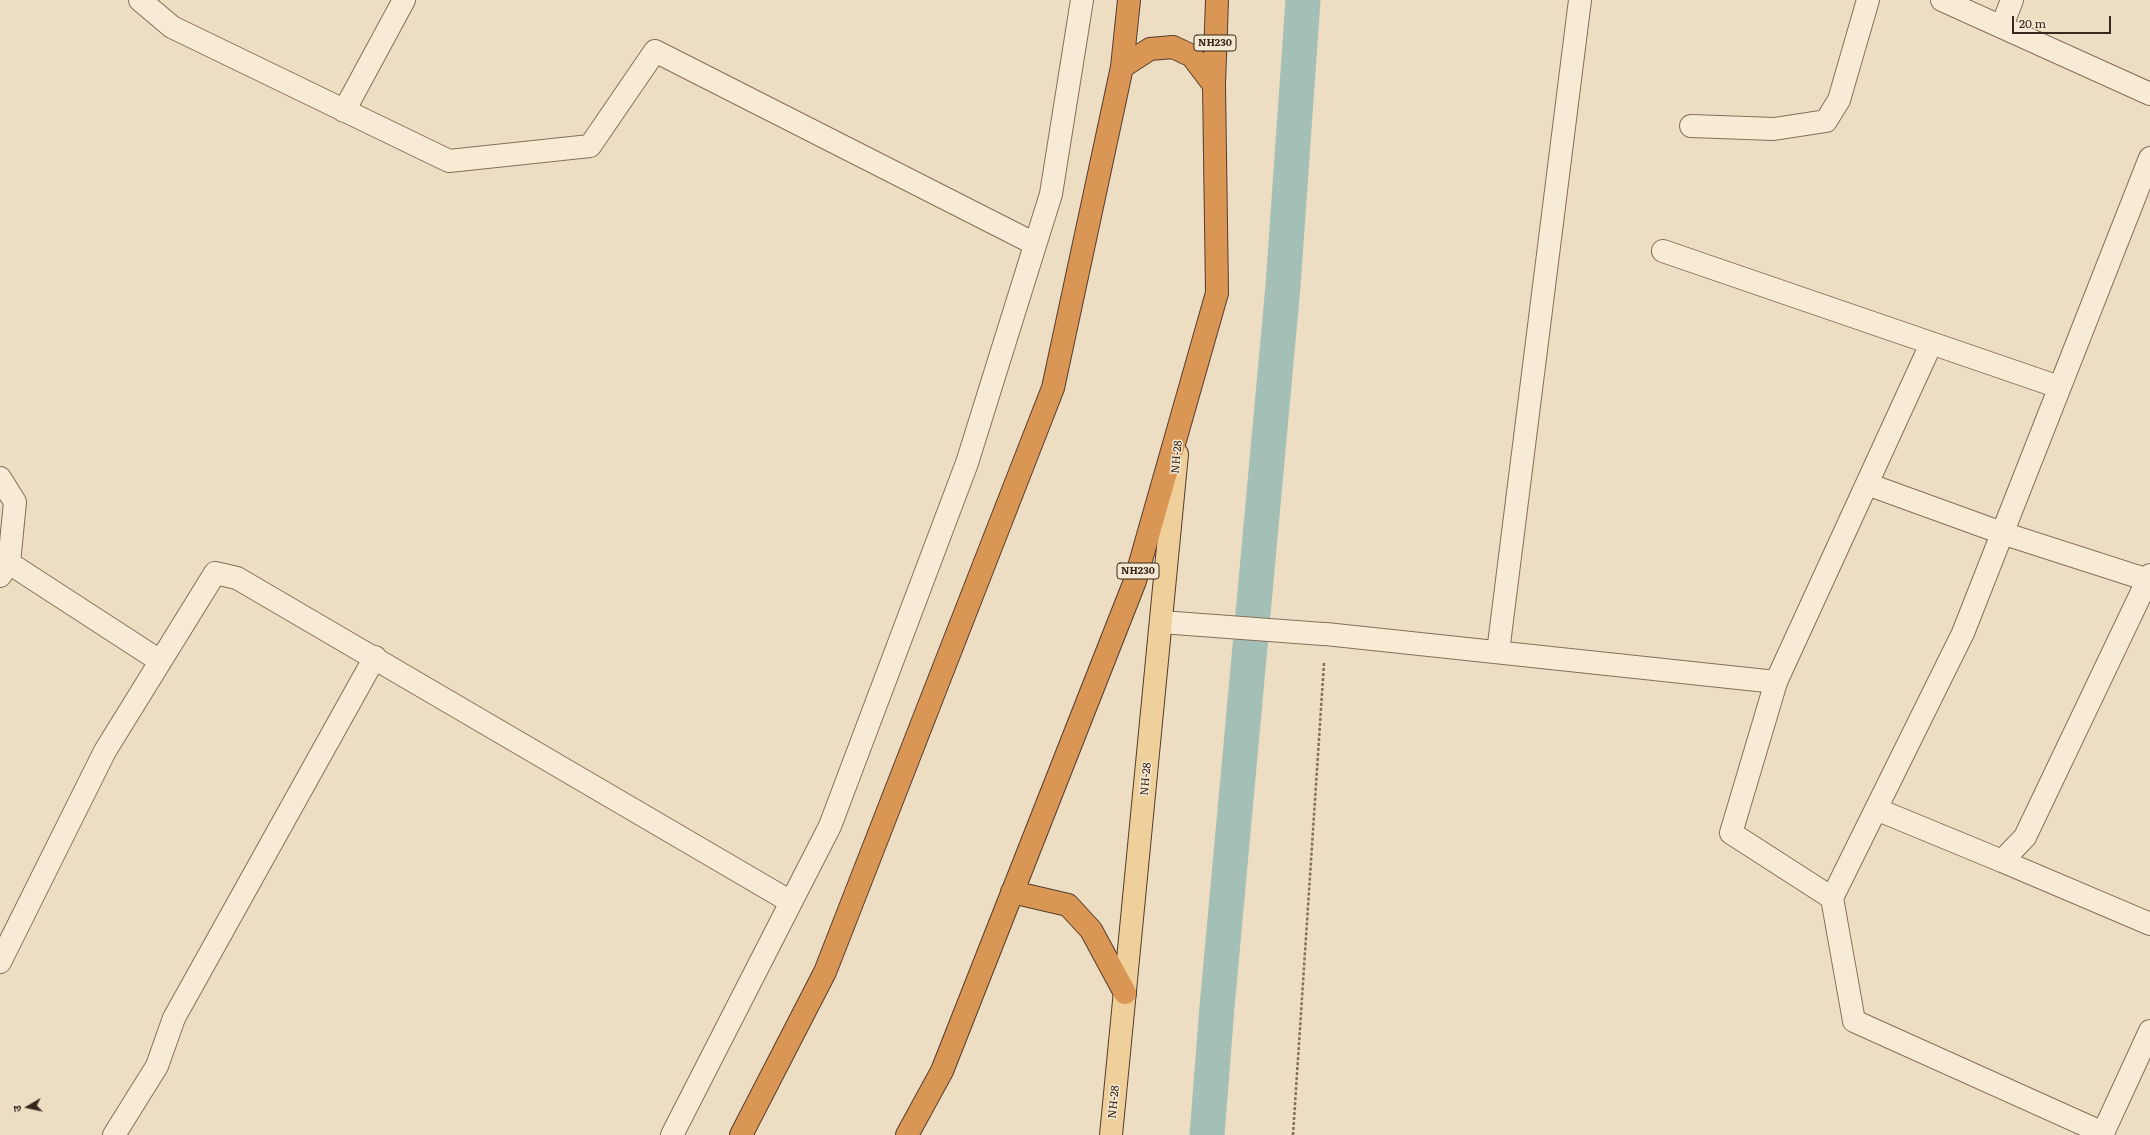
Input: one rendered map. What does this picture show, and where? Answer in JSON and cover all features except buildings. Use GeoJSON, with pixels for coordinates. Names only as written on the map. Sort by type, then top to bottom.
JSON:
{"type":"FeatureCollection","features":[{"type":"Feature","properties":{"kind":"highway"},"geometry":{"type":"LineString","coordinates":[[741,1135],[825,972],[1053,388],[1122,67],[1129,0]]}},
{"type":"Feature","properties":{"kind":"highway","name":"NH230"},"geometry":{"type":"LineString","coordinates":[[907,1135],[942,1071],[1135,581],[1217,293],[1214,85],[1217,0]]}},
{"type":"Feature","properties":{"kind":"highway","name":"NH230"},"geometry":{"type":"LineString","coordinates":[[1122,67],[1150,49],[1173,47],[1192,56],[1214,85]]}},
{"type":"Feature","properties":{"kind":"highway"},"geometry":{"type":"LineString","coordinates":[[1012,892],[1068,905],[1091,930],[1125,993]]}},
{"type":"Feature","properties":{"kind":"main road","name":"NH-28"},"geometry":{"type":"LineString","coordinates":[[1111,1135],[1125,993],[1170,623],[1180,423]]}},
{"type":"Feature","properties":{"kind":"street"},"geometry":{"type":"LineString","coordinates":[[140,0],[172,26],[449,161],[590,146],[654,51],[1035,244]]}},
{"type":"Feature","properties":{"kind":"street"},"geometry":{"type":"LineString","coordinates":[[344,110],[404,0]]}},
{"type":"Feature","properties":{"kind":"street"},"geometry":{"type":"LineString","coordinates":[[672,1135],[830,826],[967,463],[1051,194],[1082,0]]}},
{"type":"Feature","properties":{"kind":"street"},"geometry":{"type":"LineString","coordinates":[[1498,652],[1580,0]]}},
{"type":"Feature","properties":{"kind":"street"},"geometry":{"type":"LineString","coordinates":[[1691,126],[1774,129],[1826,121],[1839,100],[1868,0]]}},
{"type":"Feature","properties":{"kind":"street"},"geometry":{"type":"LineString","coordinates":[[1942,0],[2150,94]]}},
{"type":"Feature","properties":{"kind":"street"},"geometry":{"type":"LineString","coordinates":[[2002,26],[2012,0]]}},
{"type":"Feature","properties":{"kind":"street"},"geometry":{"type":"LineString","coordinates":[[2150,158],[1963,633],[1832,898],[1854,1020],[2103,1133],[2150,1030]]}},
{"type":"Feature","properties":{"kind":"street"},"geometry":{"type":"LineString","coordinates":[[1663,251],[2059,387]]}},
{"type":"Feature","properties":{"kind":"street"},"geometry":{"type":"LineString","coordinates":[[1832,898],[1731,833],[1776,682],[1932,344]]}},
{"type":"Feature","properties":{"kind":"street"},"geometry":{"type":"LineString","coordinates":[[0,478],[14,502],[5,569],[160,660]]}},
{"type":"Feature","properties":{"kind":"street"},"geometry":{"type":"LineString","coordinates":[[1867,484],[2002,533],[2149,578],[2025,837],[2002,861]]}},
{"type":"Feature","properties":{"kind":"street"},"geometry":{"type":"LineString","coordinates":[[0,962],[105,751],[215,573],[237,578],[375,657],[791,902]]}},
{"type":"Feature","properties":{"kind":"street"},"geometry":{"type":"LineString","coordinates":[[1170,623],[1325,634],[1776,682]]}},
{"type":"Feature","properties":{"kind":"street"},"geometry":{"type":"LineString","coordinates":[[114,1135],[157,1066],[174,1018],[375,657]]}},
{"type":"Feature","properties":{"kind":"street"},"geometry":{"type":"LineString","coordinates":[[1876,809],[2150,924]]}},
{"type":"Feature","properties":{"kind":"path"},"geometry":{"type":"LineString","coordinates":[[1293,1135],[1325,634]]}},
{"type":"Feature","properties":{"kind":"waterway"},"geometry":{"type":"LineString","coordinates":[[1207,1135],[1217,1007],[1283,286],[1303,0]]}}]}
